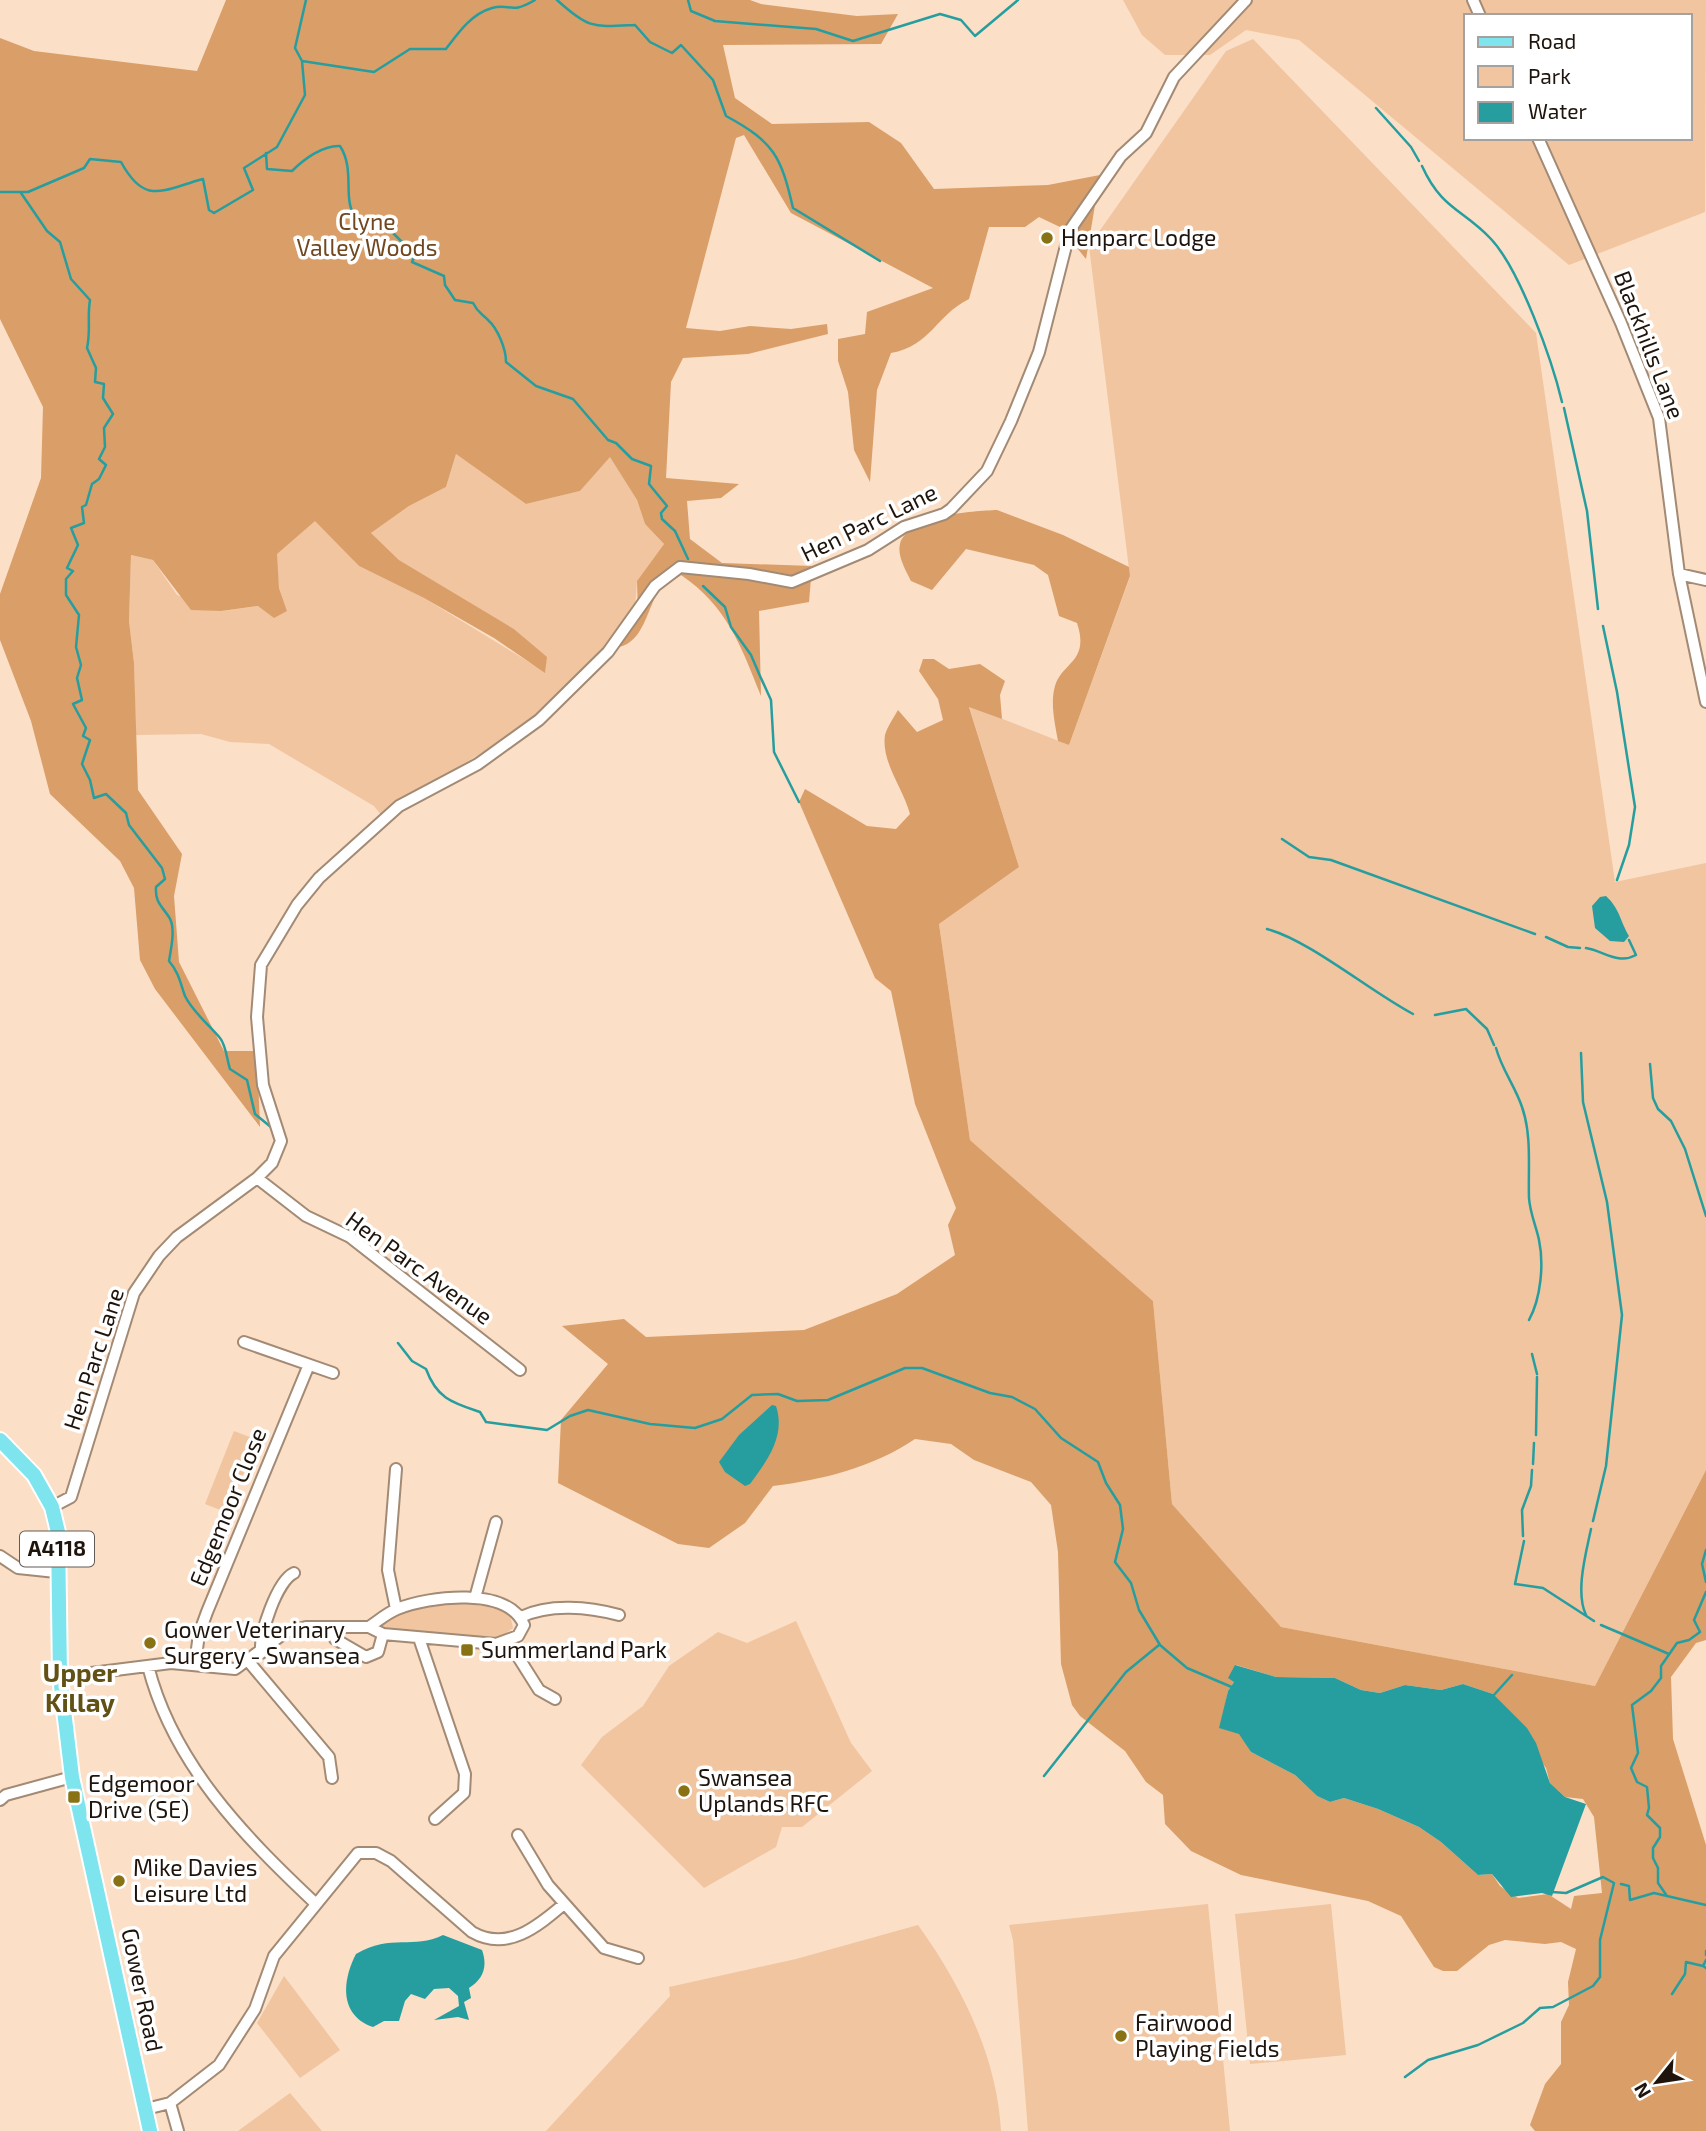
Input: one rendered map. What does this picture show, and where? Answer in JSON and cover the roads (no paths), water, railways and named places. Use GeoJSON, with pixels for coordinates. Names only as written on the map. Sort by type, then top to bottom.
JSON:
{"type":"FeatureCollection","features":[{"type":"Feature","properties":{"kind":"main road","name":"Gower Road"},"geometry":{"type":"LineString","coordinates":[[0,1440],[34,1475],[52,1507],[58,1532],[56,1572],[60,1677],[72,1777],[146,2109]]}},
{"type":"Feature","properties":{"kind":"main road","name":"A4118"},"geometry":{"type":"LineString","coordinates":[[146,2109],[150,2131]]}},
{"type":"Feature","properties":{"kind":"street","name":"Hen Parc Lane"},"geometry":{"type":"LineString","coordinates":[[52,1507],[71,1497],[134,1293],[159,1256],[177,1237],[257,1178],[272,1163],[281,1141],[264,1085],[257,1017],[261,965],[297,905],[318,878],[399,806],[478,764],[539,720],[608,652],[655,586],[680,567],[749,574],[792,582],[867,550],[904,527],[944,514],[951,509],[987,471],[1011,421],[1039,352],[1070,230],[1122,156],[1146,133],[1174,77],[1246,0]]}},
{"type":"Feature","properties":{"kind":"street","name":"Blackhills Lane"},"geometry":{"type":"LineString","coordinates":[[1539,140],[1621,323],[1659,418],[1679,575],[1706,702]]}},
{"type":"Feature","properties":{"kind":"street"},"geometry":{"type":"LineString","coordinates":[[1679,575],[1706,580]]}},
{"type":"Feature","properties":{"kind":"street","name":"Hen Parc Avenue"},"geometry":{"type":"LineString","coordinates":[[257,1178],[306,1216],[350,1237],[520,1370]]}},
{"type":"Feature","properties":{"kind":"street"},"geometry":{"type":"LineString","coordinates":[[244,1342],[308,1367],[333,1373]]}},
{"type":"Feature","properties":{"kind":"street","name":"Edgemoor Close"},"geometry":{"type":"LineString","coordinates":[[195,1664],[199,1634],[207,1612],[308,1367]]}},
{"type":"Feature","properties":{"kind":"street"},"geometry":{"type":"LineString","coordinates":[[396,1469],[387,1570],[396,1609]]}},
{"type":"Feature","properties":{"kind":"street"},"geometry":{"type":"LineString","coordinates":[[475,1598],[496,1522]]}},
{"type":"Feature","properties":{"kind":"street"},"geometry":{"type":"LineString","coordinates":[[0,1556],[18,1568],[56,1572]]}},
{"type":"Feature","properties":{"kind":"street"},"geometry":{"type":"LineString","coordinates":[[261,1653],[260,1642],[272,1604],[287,1576],[294,1573]]}},
{"type":"Feature","properties":{"kind":"street"},"geometry":{"type":"LineString","coordinates":[[60,1677],[148,1666],[195,1664],[229,1670],[249,1662],[286,1632],[306,1627],[369,1627],[383,1634],[496,1644],[508,1641],[523,1630],[521,1617],[500,1602],[453,1597],[396,1609],[369,1627]]}},
{"type":"Feature","properties":{"kind":"street"},"geometry":{"type":"LineString","coordinates":[[521,1617],[539,1611],[571,1608],[598,1609],[619,1615]]}},
{"type":"Feature","properties":{"kind":"street"},"geometry":{"type":"LineString","coordinates":[[334,1627],[335,1639],[366,1657],[378,1652],[383,1634]]}},
{"type":"Feature","properties":{"kind":"street"},"geometry":{"type":"LineString","coordinates":[[419,1638],[465,1774],[464,1793],[435,1819]]}},
{"type":"Feature","properties":{"kind":"street"},"geometry":{"type":"LineString","coordinates":[[508,1641],[539,1690],[555,1699]]}},
{"type":"Feature","properties":{"kind":"street"},"geometry":{"type":"LineString","coordinates":[[249,1662],[328,1758],[332,1778]]}},
{"type":"Feature","properties":{"kind":"street"},"geometry":{"type":"LineString","coordinates":[[148,1666],[154,1690],[171,1726],[215,1799],[257,1848],[315,1903]]}},
{"type":"Feature","properties":{"kind":"street"},"geometry":{"type":"LineString","coordinates":[[0,1800],[6,1795],[72,1777]]}},
{"type":"Feature","properties":{"kind":"street"},"geometry":{"type":"LineString","coordinates":[[518,1835],[564,1904],[604,1948],[638,1958]]}},
{"type":"Feature","properties":{"kind":"street"},"geometry":{"type":"LineString","coordinates":[[146,2109],[170,2103],[219,2065],[255,2009],[274,1956],[358,1853],[376,1853],[391,1861],[472,1932],[485,1939],[502,1941],[522,1935],[564,1904]]}},
{"type":"Feature","properties":{"kind":"street"},"geometry":{"type":"LineString","coordinates":[[170,2103],[177,2131]]}},
{"type":"Feature","properties":{"kind":"water"},"geometry":{"type":"Polygon","coordinates":[[[1606,896],[1617,910],[1629,936],[1624,942],[1610,941],[1595,928],[1592,906],[1600,897],[1606,896]]]}},
{"type":"Feature","properties":{"kind":"water"},"geometry":{"type":"Polygon","coordinates":[[[772,1405],[776,1406],[778,1417],[777,1438],[763,1466],[750,1484],[745,1486],[725,1472],[719,1462],[739,1435],[772,1405]]]}},
{"type":"Feature","properties":{"kind":"water"},"geometry":{"type":"Polygon","coordinates":[[[1235,1665],[1276,1677],[1335,1678],[1361,1690],[1380,1693],[1405,1685],[1441,1690],[1463,1684],[1493,1694],[1527,1728],[1536,1743],[1550,1783],[1565,1797],[1586,1804],[1552,1896],[1542,1893],[1511,1897],[1492,1874],[1478,1875],[1441,1842],[1419,1827],[1344,1798],[1330,1802],[1317,1796],[1295,1775],[1251,1752],[1239,1734],[1219,1728],[1228,1691],[1234,1682],[1228,1678],[1235,1665]]]}},
{"type":"Feature","properties":{"kind":"water"},"geometry":{"type":"Polygon","coordinates":[[[443,1935],[482,1950],[483,1972],[478,1981],[469,1988],[471,1998],[464,2002],[469,2020],[458,2017],[434,2020],[459,2006],[458,1996],[449,1988],[434,1989],[425,1999],[411,1994],[405,2001],[399,2021],[384,2021],[373,2027],[354,2014],[346,1996],[346,1986],[356,1954],[381,1944],[422,1941],[443,1935]]]}},
{"type":"Feature","properties":{"kind":"waterway"},"geometry":{"type":"LineString","coordinates":[[0,192],[28,192],[84,168],[90,159],[121,162],[138,185],[147,190],[165,190],[203,179],[209,210],[214,213],[253,190],[244,168],[277,147],[305,95],[302,61],[295,48],[306,0]]}},
{"type":"Feature","properties":{"kind":"waterway"},"geometry":{"type":"LineString","coordinates":[[302,61],[374,72],[410,49],[446,49],[466,25],[484,11],[498,7],[520,7],[535,0]]}},
{"type":"Feature","properties":{"kind":"waterway"},"geometry":{"type":"LineString","coordinates":[[557,0],[592,24],[635,25],[650,42],[672,53],[681,45],[713,80],[726,116],[755,134],[773,152],[784,175],[793,208],[880,261]]}},
{"type":"Feature","properties":{"kind":"waterway"},"geometry":{"type":"LineString","coordinates":[[688,0],[691,11],[715,21],[816,29],[853,41],[940,14],[961,20],[975,36],[1018,0]]}},
{"type":"Feature","properties":{"kind":"waterway"},"geometry":{"type":"LineString","coordinates":[[1376,108],[1411,147],[1419,161]]}},
{"type":"Feature","properties":{"kind":"waterway"},"geometry":{"type":"LineString","coordinates":[[266,153],[267,169],[292,171],[314,154],[340,146],[346,159],[349,199],[358,219],[370,226],[389,229],[415,255],[412,262],[444,276],[445,285],[455,300],[473,303],[498,334],[506,362],[536,386],[573,399],[608,440],[616,443],[632,459],[651,466],[649,484],[667,506],[661,513],[662,519],[675,531],[688,559]]}},
{"type":"Feature","properties":{"kind":"waterway"},"geometry":{"type":"LineString","coordinates":[[1422,166],[1445,201],[1481,229],[1502,253],[1524,293],[1543,340],[1562,402]]}},
{"type":"Feature","properties":{"kind":"waterway"},"geometry":{"type":"LineString","coordinates":[[21,193],[47,231],[60,242],[71,279],[90,300],[87,348],[96,368],[95,382],[104,384],[103,398],[113,414],[104,428],[105,447],[99,459],[106,465],[99,479],[92,484],[86,505],[82,507],[84,523],[71,528],[78,545],[67,568],[73,571],[66,579],[66,595],[79,615],[76,647],[81,665],[77,678],[82,700],[73,704],[86,728],[83,736],[90,740],[82,764],[90,780],[94,798],[106,794],[126,813],[129,825],[162,868],[165,879],[156,887],[156,892],[172,926],[169,961],[188,1002],[222,1041],[230,1069],[247,1080],[255,1114],[272,1128]]}},
{"type":"Feature","properties":{"kind":"waterway"},"geometry":{"type":"LineString","coordinates":[[1564,408],[1587,511],[1598,609]]}},
{"type":"Feature","properties":{"kind":"waterway"},"geometry":{"type":"LineString","coordinates":[[703,586],[725,607],[731,627],[751,655],[771,700],[774,752],[799,802]]}},
{"type":"Feature","properties":{"kind":"waterway"},"geometry":{"type":"LineString","coordinates":[[1603,626],[1617,692],[1635,807],[1629,845],[1617,880]]}},
{"type":"Feature","properties":{"kind":"waterway"},"geometry":{"type":"LineString","coordinates":[[1282,839],[1309,857],[1331,860],[1535,934]]}},
{"type":"Feature","properties":{"kind":"waterway"},"geometry":{"type":"LineString","coordinates":[[1267,929],[1321,955],[1413,1014]]}},
{"type":"Feature","properties":{"kind":"waterway"},"geometry":{"type":"LineString","coordinates":[[1546,937],[1568,947],[1580,948]]}},
{"type":"Feature","properties":{"kind":"waterway"},"geometry":{"type":"LineString","coordinates":[[1586,948],[1617,958],[1629,958],[1636,955],[1629,940]]}},
{"type":"Feature","properties":{"kind":"waterway"},"geometry":{"type":"LineString","coordinates":[[1435,1015],[1466,1009],[1487,1029],[1494,1045]]}},
{"type":"Feature","properties":{"kind":"waterway"},"geometry":{"type":"LineString","coordinates":[[1496,1048],[1519,1099],[1527,1129],[1530,1204],[1541,1260],[1539,1291],[1529,1320]]}},
{"type":"Feature","properties":{"kind":"waterway"},"geometry":{"type":"LineString","coordinates":[[1581,1053],[1583,1102],[1607,1202],[1622,1315],[1606,1466],[1593,1521]]}},
{"type":"Feature","properties":{"kind":"waterway"},"geometry":{"type":"LineString","coordinates":[[1650,1064],[1653,1098],[1658,1109],[1671,1121],[1685,1149],[1706,1216]]}},
{"type":"Feature","properties":{"kind":"waterway"},"geometry":{"type":"LineString","coordinates":[[398,1343],[412,1361],[426,1369],[441,1393],[454,1402],[480,1412],[486,1422],[547,1430],[570,1416],[588,1410],[650,1424],[695,1428],[722,1419],[752,1395],[778,1394],[797,1401],[828,1400],[905,1368],[922,1368],[990,1393],[1012,1397],[1035,1409],[1061,1438],[1098,1462],[1106,1483],[1120,1505],[1123,1529],[1115,1562],[1131,1583],[1139,1610],[1160,1645],[1187,1668],[1234,1688]]}},
{"type":"Feature","properties":{"kind":"waterway"},"geometry":{"type":"LineString","coordinates":[[1532,1354],[1537,1374]]}},
{"type":"Feature","properties":{"kind":"waterway"},"geometry":{"type":"LineString","coordinates":[[1536,1435],[1537,1377]]}},
{"type":"Feature","properties":{"kind":"waterway"},"geometry":{"type":"LineString","coordinates":[[1533,1464],[1534,1443]]}},
{"type":"Feature","properties":{"kind":"waterway"},"geometry":{"type":"LineString","coordinates":[[1523,1536],[1522,1510],[1531,1486],[1532,1470]]}},
{"type":"Feature","properties":{"kind":"waterway"},"geometry":{"type":"LineString","coordinates":[[1586,1615],[1581,1584],[1591,1529]]}},
{"type":"Feature","properties":{"kind":"waterway"},"geometry":{"type":"LineString","coordinates":[[1524,1541],[1515,1584],[1543,1588],[1594,1621]]}},
{"type":"Feature","properties":{"kind":"waterway"},"geometry":{"type":"LineString","coordinates":[[1706,1550],[1702,1564],[1706,1582]]}},
{"type":"Feature","properties":{"kind":"waterway"},"geometry":{"type":"LineString","coordinates":[[1667,1896],[1658,1883],[1658,1868],[1653,1858],[1653,1848],[1660,1837],[1660,1828],[1647,1815],[1647,1787],[1637,1782],[1631,1768],[1638,1753],[1632,1705],[1651,1691],[1661,1678],[1661,1666],[1677,1643],[1689,1640],[1700,1632],[1694,1620],[1706,1592]]}},
{"type":"Feature","properties":{"kind":"waterway"},"geometry":{"type":"LineString","coordinates":[[1601,1625],[1669,1654]]}},
{"type":"Feature","properties":{"kind":"waterway"},"geometry":{"type":"LineString","coordinates":[[1044,1776],[1126,1672],[1159,1645]]}},
{"type":"Feature","properties":{"kind":"waterway"},"geometry":{"type":"LineString","coordinates":[[1493,1696],[1512,1675]]}},
{"type":"Feature","properties":{"kind":"waterway"},"geometry":{"type":"LineString","coordinates":[[1405,2077],[1428,2060],[1478,2045],[1523,2023],[1540,2008],[1553,2007],[1593,1986],[1600,1977],[1600,1940],[1614,1883],[1603,1877],[1566,1893],[1552,1892]]}},
{"type":"Feature","properties":{"kind":"waterway"},"geometry":{"type":"LineString","coordinates":[[1621,1884],[1629,1886],[1630,1900],[1654,1893],[1706,1905]]}},
{"type":"Feature","properties":{"kind":"waterway"},"geometry":{"type":"LineString","coordinates":[[1706,1960],[1703,1966],[1706,1968]]}},
{"type":"Feature","properties":{"kind":"waterway"},"geometry":{"type":"LineString","coordinates":[[1672,1994],[1685,1974],[1686,1962],[1703,1966]]}},
{"type":"Feature","properties":{"kind":"place","name":"Henparc Lodge"},"geometry":{"type":"Point","coordinates":[1047,238]}},
{"type":"Feature","properties":{"kind":"place","name":"Gower Veterinary Surgery - Swansea"},"geometry":{"type":"Point","coordinates":[150,1643]}},
{"type":"Feature","properties":{"kind":"place","name":"Summerland Park"},"geometry":{"type":"Point","coordinates":[467,1650]}},
{"type":"Feature","properties":{"kind":"place","name":"Swansea Uplands RFC"},"geometry":{"type":"Point","coordinates":[684,1791]}},
{"type":"Feature","properties":{"kind":"place","name":"Edgemoor Drive (SE)"},"geometry":{"type":"Point","coordinates":[74,1797]}},
{"type":"Feature","properties":{"kind":"place","name":"Mike Davies Leisure Ltd"},"geometry":{"type":"Point","coordinates":[119,1881]}},
{"type":"Feature","properties":{"kind":"place","name":"Fairwood Playing Fields"},"geometry":{"type":"Point","coordinates":[1121,2036]}},
{"type":"Feature","properties":{"kind":"district","name":"Upper Killay"},"geometry":{"type":"Point","coordinates":[80,1688]}},
{"type":"Feature","properties":{"kind":"park label","name":"Clyne Valley Woods"},"geometry":{"type":"Point","coordinates":[367,235]}}]}
